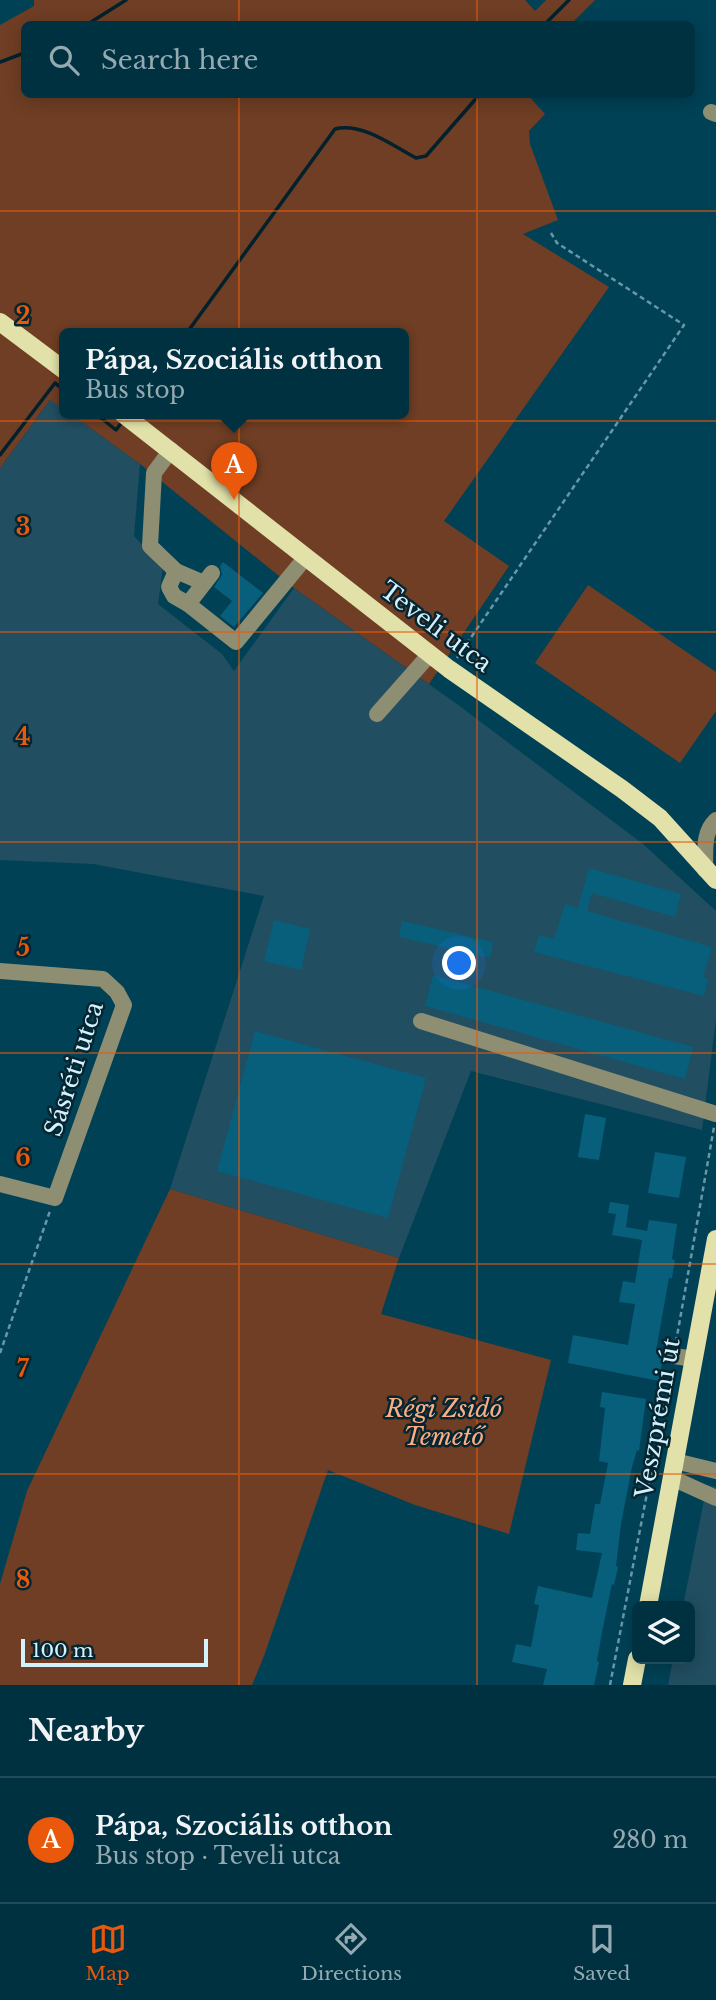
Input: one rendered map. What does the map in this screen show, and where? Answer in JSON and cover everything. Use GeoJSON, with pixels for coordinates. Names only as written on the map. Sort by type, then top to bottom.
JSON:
{"type":"FeatureCollection","features":[{"type":"Feature","properties":{"kind":"main road"},"geometry":{"type":"LineString","coordinates":[[0,322],[59,366]]}},
{"type":"Feature","properties":{"kind":"main road","name":"Teveli utca"},"geometry":{"type":"LineString","coordinates":[[129,419],[449,669],[660,818],[711,875]]}},
{"type":"Feature","properties":{"kind":"main road","name":"Veszprémi út"},"geometry":{"type":"LineString","coordinates":[[649,1601],[716,1239]]}},
{"type":"Feature","properties":{"kind":"main road"},"geometry":{"type":"LineString","coordinates":[[632,1685],[636,1664]]}},
{"type":"Feature","properties":{"kind":"street"},"geometry":{"type":"LineString","coordinates":[[171,450],[154,473],[150,546],[176,571],[208,578],[188,604]]}},
{"type":"Feature","properties":{"kind":"street"},"geometry":{"type":"LineString","coordinates":[[176,571],[169,587],[174,596],[236,642],[306,557]]}},
{"type":"Feature","properties":{"kind":"street"},"geometry":{"type":"LineString","coordinates":[[377,714],[430,654]]}},
{"type":"Feature","properties":{"kind":"street"},"geometry":{"type":"LineString","coordinates":[[711,875],[706,836],[716,820]]}},
{"type":"Feature","properties":{"kind":"street","name":"Sásréti utca"},"geometry":{"type":"LineString","coordinates":[[0,971],[103,979],[117,992],[124,1005],[55,1198]]}},
{"type":"Feature","properties":{"kind":"street"},"geometry":{"type":"LineString","coordinates":[[421,1021],[716,1114]]}},
{"type":"Feature","properties":{"kind":"street"},"geometry":{"type":"LineString","coordinates":[[0,1184],[55,1198]]}},
{"type":"Feature","properties":{"kind":"street"},"geometry":{"type":"LineString","coordinates":[[674,1356],[694,1359]]}},
{"type":"Feature","properties":{"kind":"street"},"geometry":{"type":"LineString","coordinates":[[673,1470],[716,1471]]}},
{"type":"Feature","properties":{"kind":"street"},"geometry":{"type":"LineString","coordinates":[[673,1470],[716,1497]]}},
{"type":"Feature","properties":{"kind":"path"},"geometry":{"type":"LineString","coordinates":[[449,669],[684,325],[557,243],[551,233]]}},
{"type":"Feature","properties":{"kind":"path"},"geometry":{"type":"LineString","coordinates":[[610,1685],[714,1143]]}},
{"type":"Feature","properties":{"kind":"path"},"geometry":{"type":"LineString","coordinates":[[0,1353],[55,1198]]}},
{"type":"Feature","properties":{"kind":"shaded area"},"geometry":{"type":"Polygon","coordinates":[[[51,399],[59,405],[59,419],[78,419],[140,464],[134,536],[163,567],[158,604],[222,654],[234,671],[294,588],[461,707],[643,844],[716,911],[716,1019],[702,1130],[471,1071],[399,1258],[170,1189],[264,896],[93,864],[0,860],[0,468],[51,399]]]}},
{"type":"Feature","properties":{"kind":"shaded area"},"geometry":{"type":"Polygon","coordinates":[[[707,1485],[716,1487],[716,1685],[668,1685],[672,1664],[695,1664],[695,1601],[684,1601],[707,1485]]]}},
{"type":"Feature","properties":{"kind":"green space"},"geometry":{"type":"Polygon","coordinates":[[[34,0],[525,0],[535,11],[546,0],[595,0],[574,21],[21,21],[21,98],[531,98],[545,114],[529,131],[530,144],[558,220],[523,234],[609,287],[444,521],[509,566],[429,684],[294,588],[140,464],[78,419],[409,419],[409,328],[59,328],[59,406],[50,400],[0,468],[0,25],[34,6],[34,0]]]}},
{"type":"Feature","properties":{"kind":"green space"},"geometry":{"type":"Polygon","coordinates":[[[588,585],[716,672],[716,711],[680,763],[535,663],[588,585]]]}},
{"type":"Feature","properties":{"kind":"green space","name":"Régi Zsidó Temető"},"geometry":{"type":"Polygon","coordinates":[[[170,1189],[399,1258],[381,1314],[551,1360],[509,1534],[415,1505],[328,1470],[252,1685],[0,1685],[0,1584],[27,1491],[170,1189]]]}},
{"type":"Feature","properties":{"kind":"building"},"geometry":{"type":"Polygon","coordinates":[[[223,562],[263,593],[234,627],[220,616],[232,601],[214,587],[222,575],[220,566],[223,562]]]}},
{"type":"Feature","properties":{"kind":"building"},"geometry":{"type":"Polygon","coordinates":[[[589,868],[681,894],[675,917],[592,893],[587,911],[712,947],[703,977],[708,979],[704,996],[534,952],[539,935],[554,939],[565,904],[578,908],[589,868]]]}},
{"type":"Feature","properties":{"kind":"building"},"geometry":{"type":"Polygon","coordinates":[[[274,920],[310,929],[301,970],[264,961],[274,920]]]}},
{"type":"Feature","properties":{"kind":"building"},"geometry":{"type":"Polygon","coordinates":[[[402,921],[493,942],[490,958],[399,937],[402,921]]]}},
{"type":"Feature","properties":{"kind":"building"},"geometry":{"type":"Polygon","coordinates":[[[433,975],[693,1047],[685,1079],[425,1006],[433,975]]]}},
{"type":"Feature","properties":{"kind":"building"},"geometry":{"type":"Polygon","coordinates":[[[255,1031],[426,1078],[388,1218],[217,1171],[255,1031]]]}},
{"type":"Feature","properties":{"kind":"building"},"geometry":{"type":"Polygon","coordinates":[[[585,1114],[606,1118],[599,1160],[578,1157],[585,1114]]]}},
{"type":"Feature","properties":{"kind":"building"},"geometry":{"type":"Polygon","coordinates":[[[655,1152],[686,1157],[679,1198],[648,1193],[655,1152]]]}},
{"type":"Feature","properties":{"kind":"building"},"geometry":{"type":"Polygon","coordinates":[[[610,1202],[629,1205],[626,1227],[647,1231],[649,1220],[677,1224],[672,1259],[675,1260],[672,1278],[669,1278],[656,1351],[664,1352],[659,1381],[568,1363],[573,1335],[628,1345],[635,1304],[619,1302],[623,1281],[635,1283],[642,1240],[612,1235],[616,1214],[608,1213],[610,1202]]]}},
{"type":"Feature","properties":{"kind":"building"},"geometry":{"type":"Polygon","coordinates":[[[602,1392],[646,1399],[639,1451],[637,1450],[632,1467],[621,1524],[618,1567],[602,1632],[599,1662],[594,1685],[543,1685],[547,1669],[512,1662],[516,1644],[531,1647],[539,1605],[534,1604],[538,1586],[592,1598],[602,1553],[576,1550],[578,1533],[590,1534],[595,1504],[600,1504],[608,1463],[599,1461],[605,1408],[600,1407],[602,1392]]]}},
{"type":"Feature","properties":{"kind":"waterway"},"geometry":{"type":"LineString","coordinates":[[93,21],[126,0]]}},
{"type":"Feature","properties":{"kind":"waterway"},"geometry":{"type":"LineString","coordinates":[[548,21],[569,0]]}},
{"type":"Feature","properties":{"kind":"waterway"},"geometry":{"type":"LineString","coordinates":[[0,62],[21,54]]}},
{"type":"Feature","properties":{"kind":"waterway"},"geometry":{"type":"LineString","coordinates":[[190,328],[335,129],[356,129],[416,158],[426,156],[477,98]]}},
{"type":"Feature","properties":{"kind":"waterway"},"geometry":{"type":"LineString","coordinates":[[0,455],[55,383],[59,386]]}},
{"type":"Feature","properties":{"kind":"waterway"},"geometry":{"type":"LineString","coordinates":[[102,419],[116,430],[122,422]]}},
{"type":"Feature","properties":{"kind":"place","name":"Pápa, Szociális otthon"},"geometry":{"type":"Point","coordinates":[234,500]}}]}
